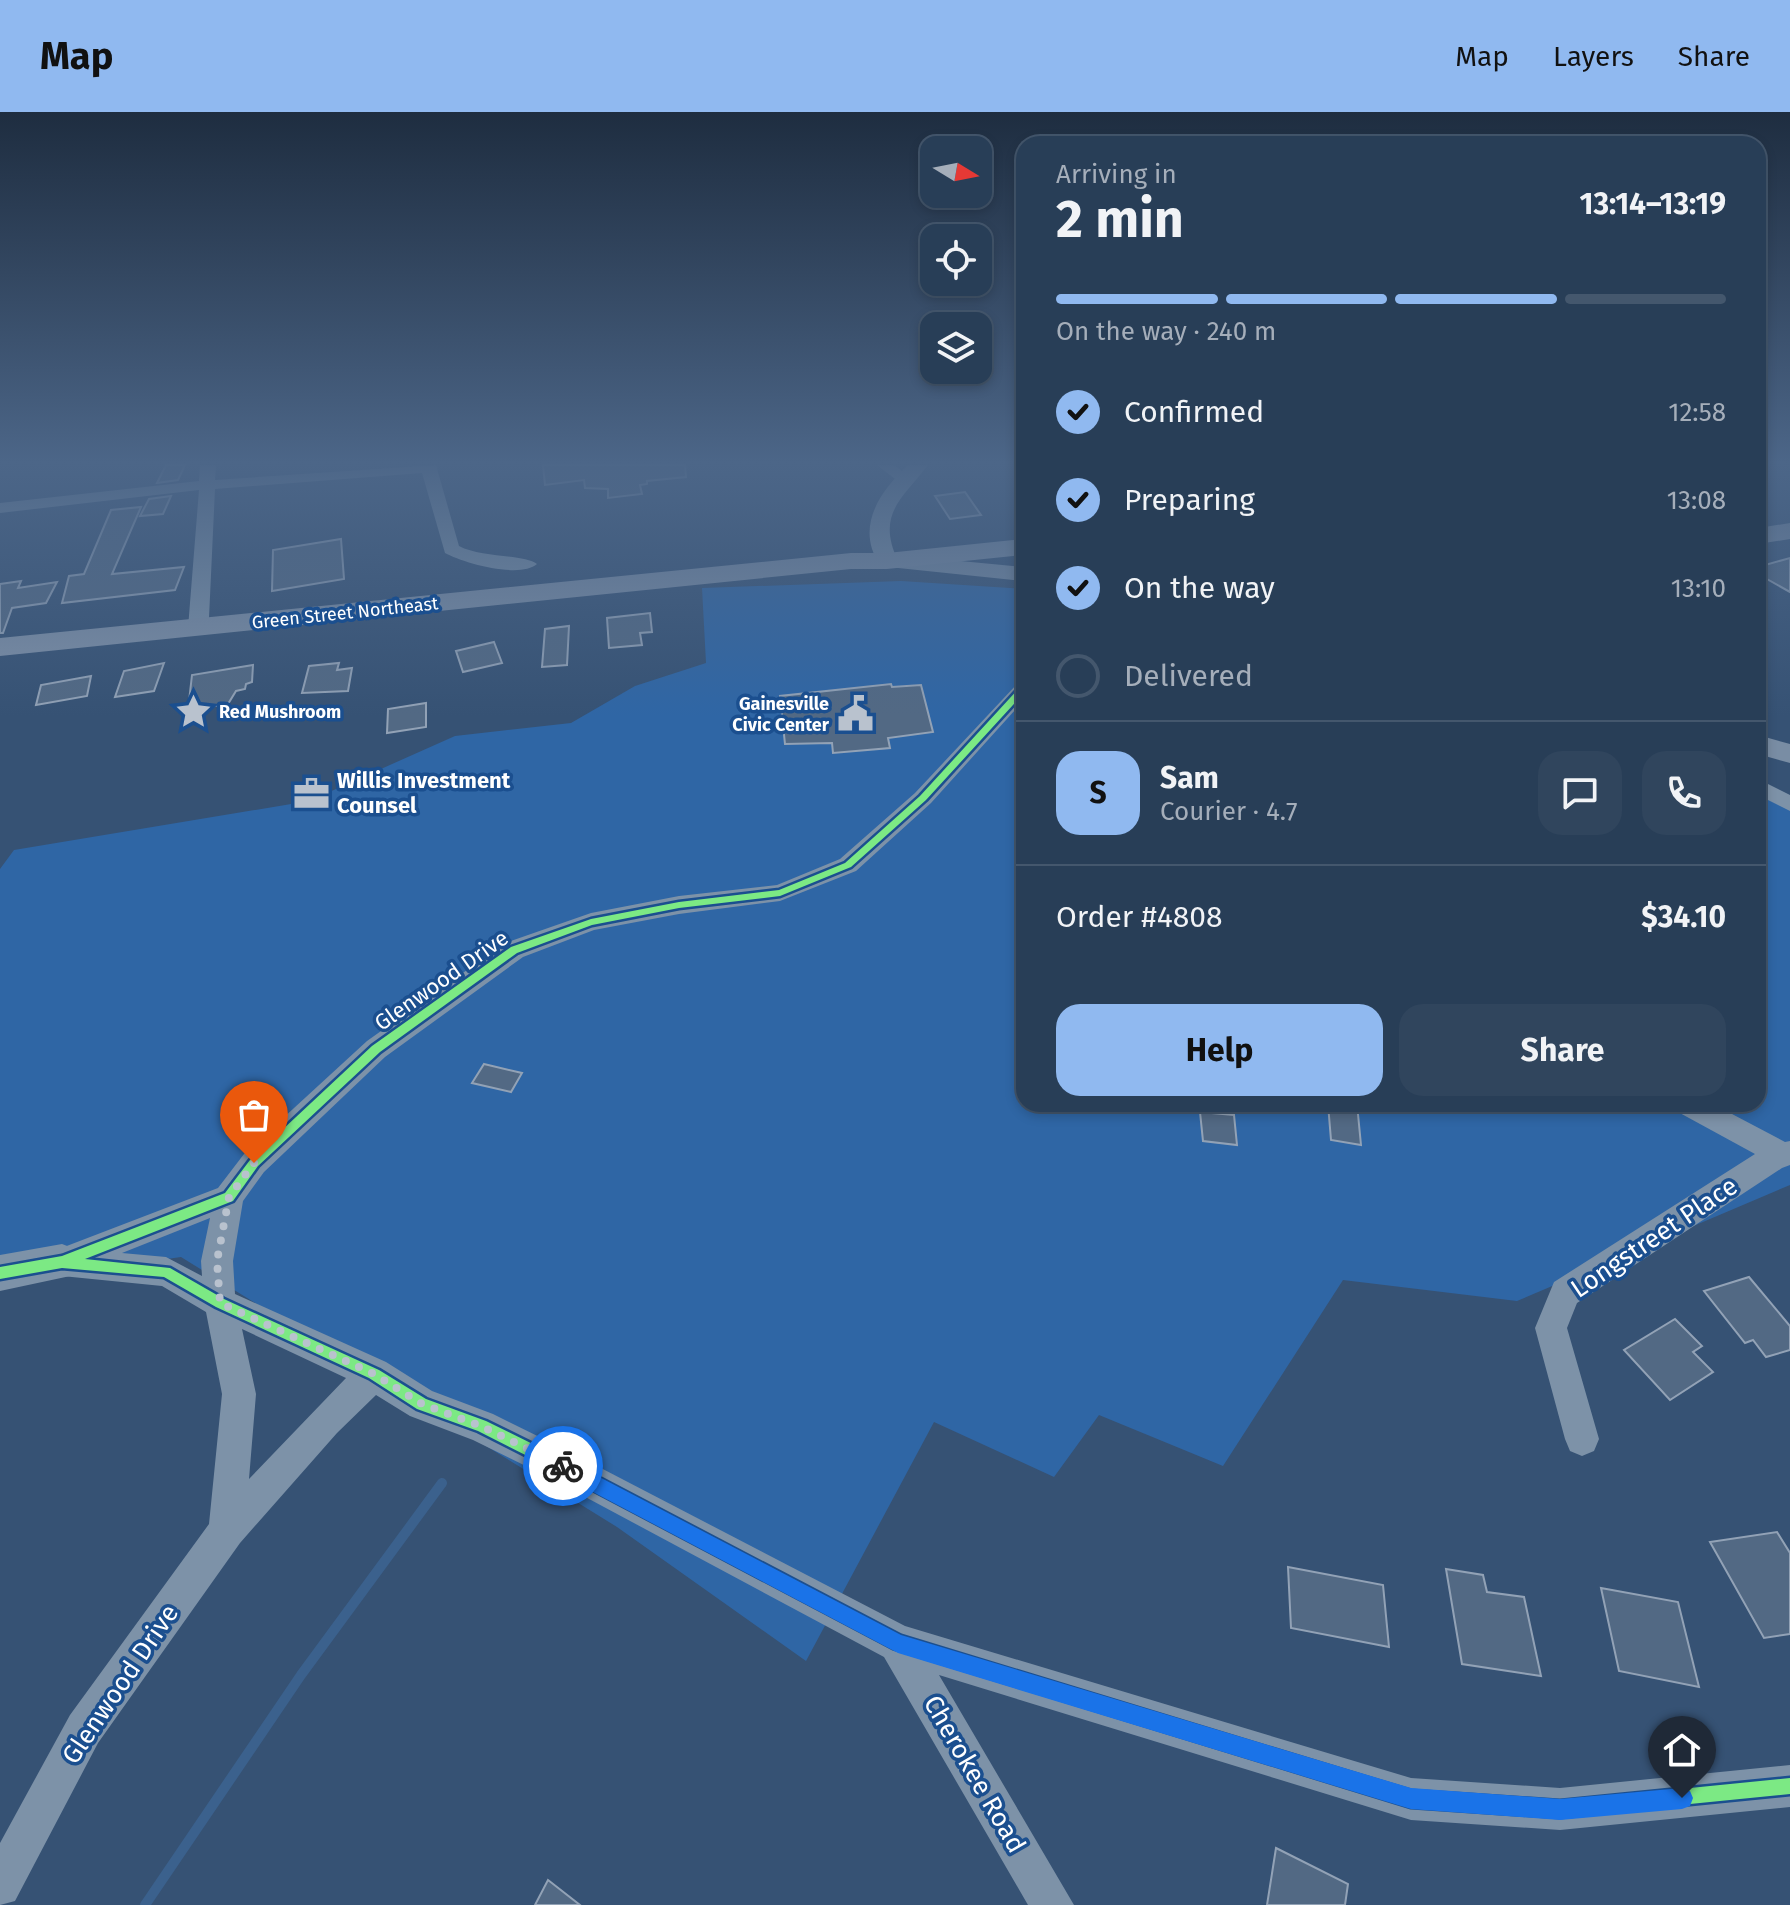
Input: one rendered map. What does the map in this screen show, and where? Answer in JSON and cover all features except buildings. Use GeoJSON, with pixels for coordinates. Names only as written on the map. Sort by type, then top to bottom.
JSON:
{"type":"FeatureCollection","features":[{"type":"Feature","properties":{"kind":"highway","name":"Green Street Northeast"},"geometry":{"type":"LineString","coordinates":[[0,647],[851,561],[887,561],[1008,549]]}},
{"type":"Feature","properties":{"kind":"main road"},"geometry":{"type":"LineString","coordinates":[[887,561],[1016,573]]}},
{"type":"Feature","properties":{"kind":"main road"},"geometry":{"type":"LineString","coordinates":[[1766,746],[1790,754]]}},
{"type":"Feature","properties":{"kind":"street"},"geometry":{"type":"LineString","coordinates":[[197,628],[203,549]]}},
{"type":"Feature","properties":{"kind":"street"},"geometry":{"type":"LineString","coordinates":[[451,549],[465,558],[483,562],[528,564]]}},
{"type":"Feature","properties":{"kind":"street"},"geometry":{"type":"LineString","coordinates":[[880,549],[887,561]]}},
{"type":"Feature","properties":{"kind":"street","name":"Glenwood Drive"},"geometry":{"type":"LineString","coordinates":[[227,1530],[239,1394],[220,1303],[217,1261],[229,1197],[254,1163],[376,1049],[514,950],[591,922],[679,905],[780,893],[848,865],[923,798],[1016,697]]}},
{"type":"Feature","properties":{"kind":"street"},"geometry":{"type":"LineString","coordinates":[[1766,790],[1790,804]]}},
{"type":"Feature","properties":{"kind":"street"},"geometry":{"type":"LineString","coordinates":[[1704,1112],[1786,1154]]}},
{"type":"Feature","properties":{"kind":"street","name":"Longstreet Place"},"geometry":{"type":"LineString","coordinates":[[1582,1439],[1551,1328],[1565,1293],[1773,1158],[1786,1154]]}},
{"type":"Feature","properties":{"kind":"street"},"geometry":{"type":"LineString","coordinates":[[0,1273],[62,1262],[229,1197]]}},
{"type":"Feature","properties":{"kind":"street"},"geometry":{"type":"LineString","coordinates":[[62,1262],[166,1272],[220,1303],[374,1374],[422,1404],[481,1426],[560,1465],[898,1643],[1411,1799],[1560,1809],[1790,1786]]}},
{"type":"Feature","properties":{"kind":"street","name":"Glenwood Drive"},"geometry":{"type":"LineString","coordinates":[[0,1886],[84,1729],[227,1530],[325,1421],[374,1374]]}},
{"type":"Feature","properties":{"kind":"street","name":"Cherokee Road"},"geometry":{"type":"LineString","coordinates":[[898,1643],[1052,1905]]}},
{"type":"Feature","properties":{"kind":"shaded area"},"geometry":{"type":"Polygon","coordinates":[[[901,581],[1016,588],[1016,1112],[1766,1112],[1766,795],[1790,809],[1790,1185],[1517,1301],[1343,1280],[1223,1466],[1099,1415],[1054,1477],[934,1422],[806,1661],[617,1527],[181,1257],[0,1283],[0,869],[14,850],[309,801],[455,736],[571,723],[635,686],[706,663],[702,588],[901,581]]]}},
{"type":"Feature","properties":{"kind":"waterway"},"geometry":{"type":"LineString","coordinates":[[145,1905],[301,1675],[442,1483]]}},
{"type":"Feature","properties":{"kind":"cycle path"},"geometry":{"type":"LineString","coordinates":[[0,1273],[62,1262],[229,1197],[254,1163],[376,1049],[514,950],[591,922],[679,905],[780,893],[848,865],[923,798],[1016,697]]}},
{"type":"Feature","properties":{"kind":"cycle path"},"geometry":{"type":"LineString","coordinates":[[62,1262],[166,1272],[220,1303],[374,1374],[422,1404],[481,1426],[560,1465],[898,1643],[1411,1799],[1560,1809],[1790,1786]]}},
{"type":"Feature","properties":{"kind":"way so far"},"geometry":{"type":"LineString","coordinates":[[254,1163],[229,1197],[217,1261],[220,1303],[374,1374],[422,1404],[481,1426],[563,1466]]}},
{"type":"Feature","properties":{"kind":"place","name":"Red Mushroom"},"geometry":{"type":"Point","coordinates":[193,712]}},
{"type":"Feature","properties":{"kind":"place","name":"Gainesville Civic Center"},"geometry":{"type":"Point","coordinates":[855,714]}},
{"type":"Feature","properties":{"kind":"place","name":"Willis Investment Counsel"},"geometry":{"type":"Point","coordinates":[311,793]}},
{"type":"Feature","properties":{"kind":"route"},"geometry":{"type":"LineString","coordinates":[[563,1466],[898,1643],[1411,1799],[1560,1809],[1682,1798]]}}]}
